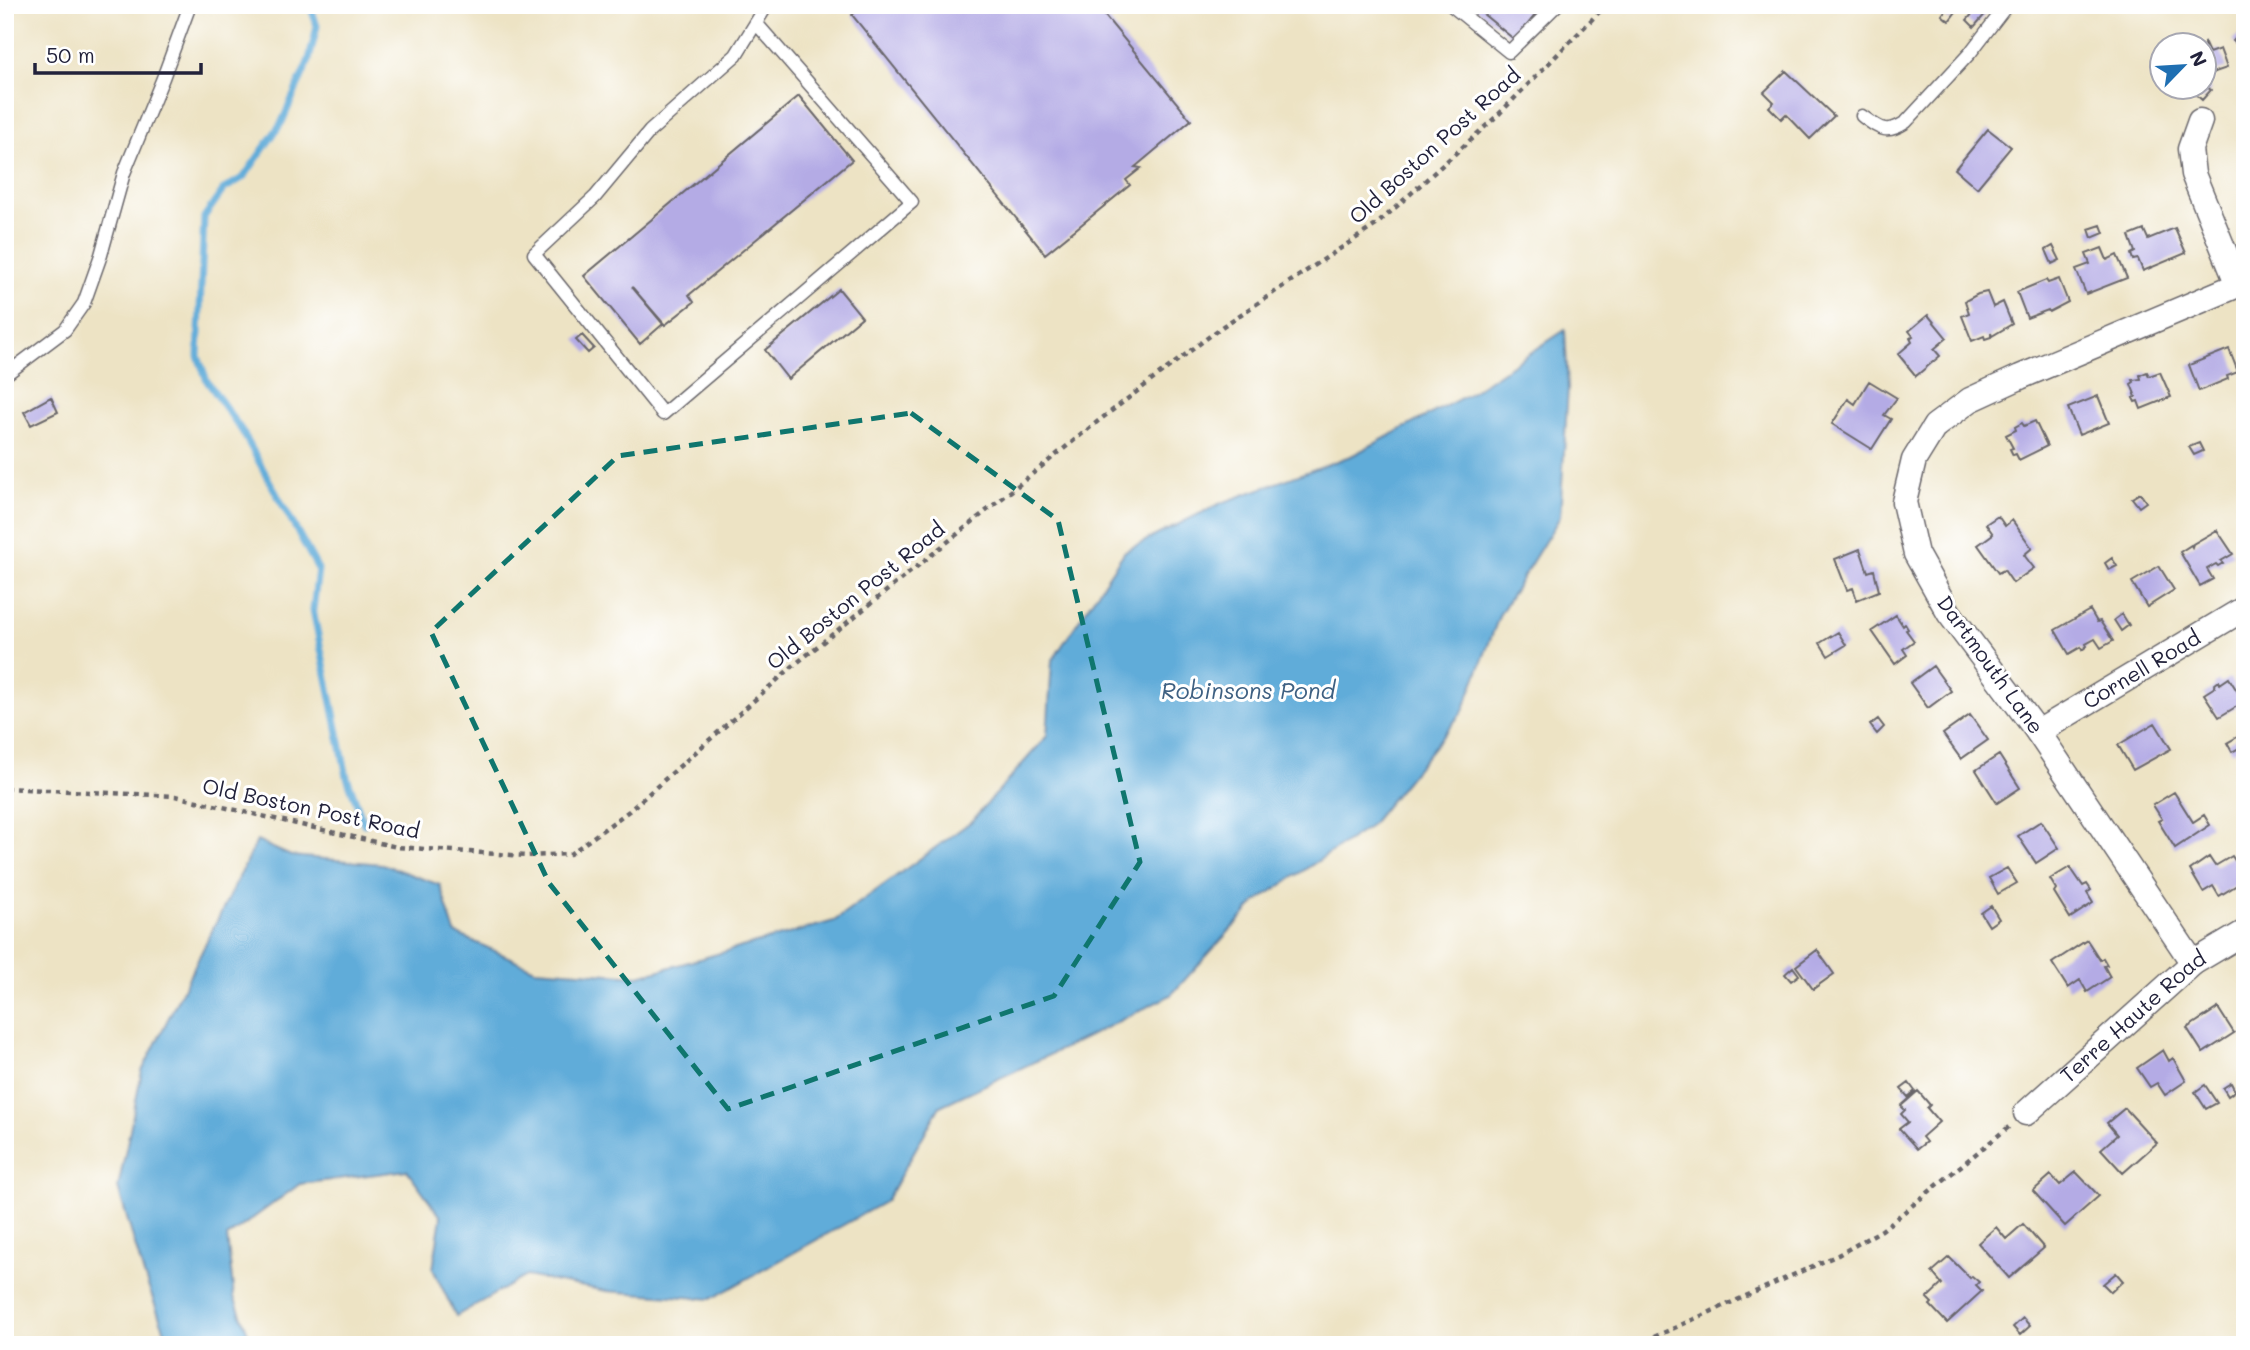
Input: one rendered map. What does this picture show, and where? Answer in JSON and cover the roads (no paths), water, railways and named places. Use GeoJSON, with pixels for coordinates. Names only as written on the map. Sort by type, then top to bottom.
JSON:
{"type":"FeatureCollection","features":[{"type":"Feature","properties":{"kind":"street"},"geometry":{"type":"LineString","coordinates":[[2200,121],[2190,149],[2193,174],[2241,284]]}},
{"type":"Feature","properties":{"kind":"street","name":"Dartmouth Lane"},"geometry":{"type":"LineString","coordinates":[[2193,963],[2038,732],[1949,613],[1916,554],[1905,502],[1914,460],[1935,426],[1970,400],[2241,284]]}},
{"type":"Feature","properties":{"kind":"street","name":"Cornell Road"},"geometry":{"type":"LineString","coordinates":[[2038,732],[2245,608]]}},
{"type":"Feature","properties":{"kind":"street","name":"Terre Haute Road"},"geometry":{"type":"LineString","coordinates":[[2026,1113],[2193,963],[2245,932]]}},
{"type":"Feature","properties":{"kind":"lane"},"geometry":{"type":"LineString","coordinates":[[5,375],[65,330],[84,303],[101,255],[124,173],[190,5]]}},
{"type":"Feature","properties":{"kind":"lane"},"geometry":{"type":"LineString","coordinates":[[755,23],[912,202],[663,414],[534,254],[595,197],[650,131],[736,55],[755,23],[767,5]]}},
{"type":"Feature","properties":{"kind":"lane"},"geometry":{"type":"LineString","coordinates":[[1451,5],[1509,52],[1557,5]]}},
{"type":"Feature","properties":{"kind":"lane"},"geometry":{"type":"LineString","coordinates":[[1862,117],[1882,130],[1895,129],[1906,122],[1970,53],[2007,5]]}},
{"type":"Feature","properties":{"kind":"water","name":"Robinsons Pond"},"geometry":{"type":"Polygon","coordinates":[[[1565,330],[1568,388],[1560,517],[1500,614],[1463,711],[1369,827],[1256,902],[1171,995],[940,1106],[886,1201],[711,1299],[606,1291],[526,1276],[456,1316],[433,1269],[441,1217],[407,1170],[300,1184],[227,1237],[234,1297],[253,1345],[170,1345],[144,1275],[118,1188],[142,1071],[257,841],[291,856],[382,864],[440,885],[455,933],[535,969],[639,976],[834,921],[972,821],[1047,736],[1052,661],[1125,551],[1219,504],[1353,455],[1467,395],[1565,330]]]}},
{"type":"Feature","properties":{"kind":"waterway"},"geometry":{"type":"LineString","coordinates":[[310,5],[317,26],[309,60],[282,122],[244,177],[224,189],[204,217],[198,356],[207,381],[242,431],[318,569],[313,610],[347,777],[364,824]]}}]}
